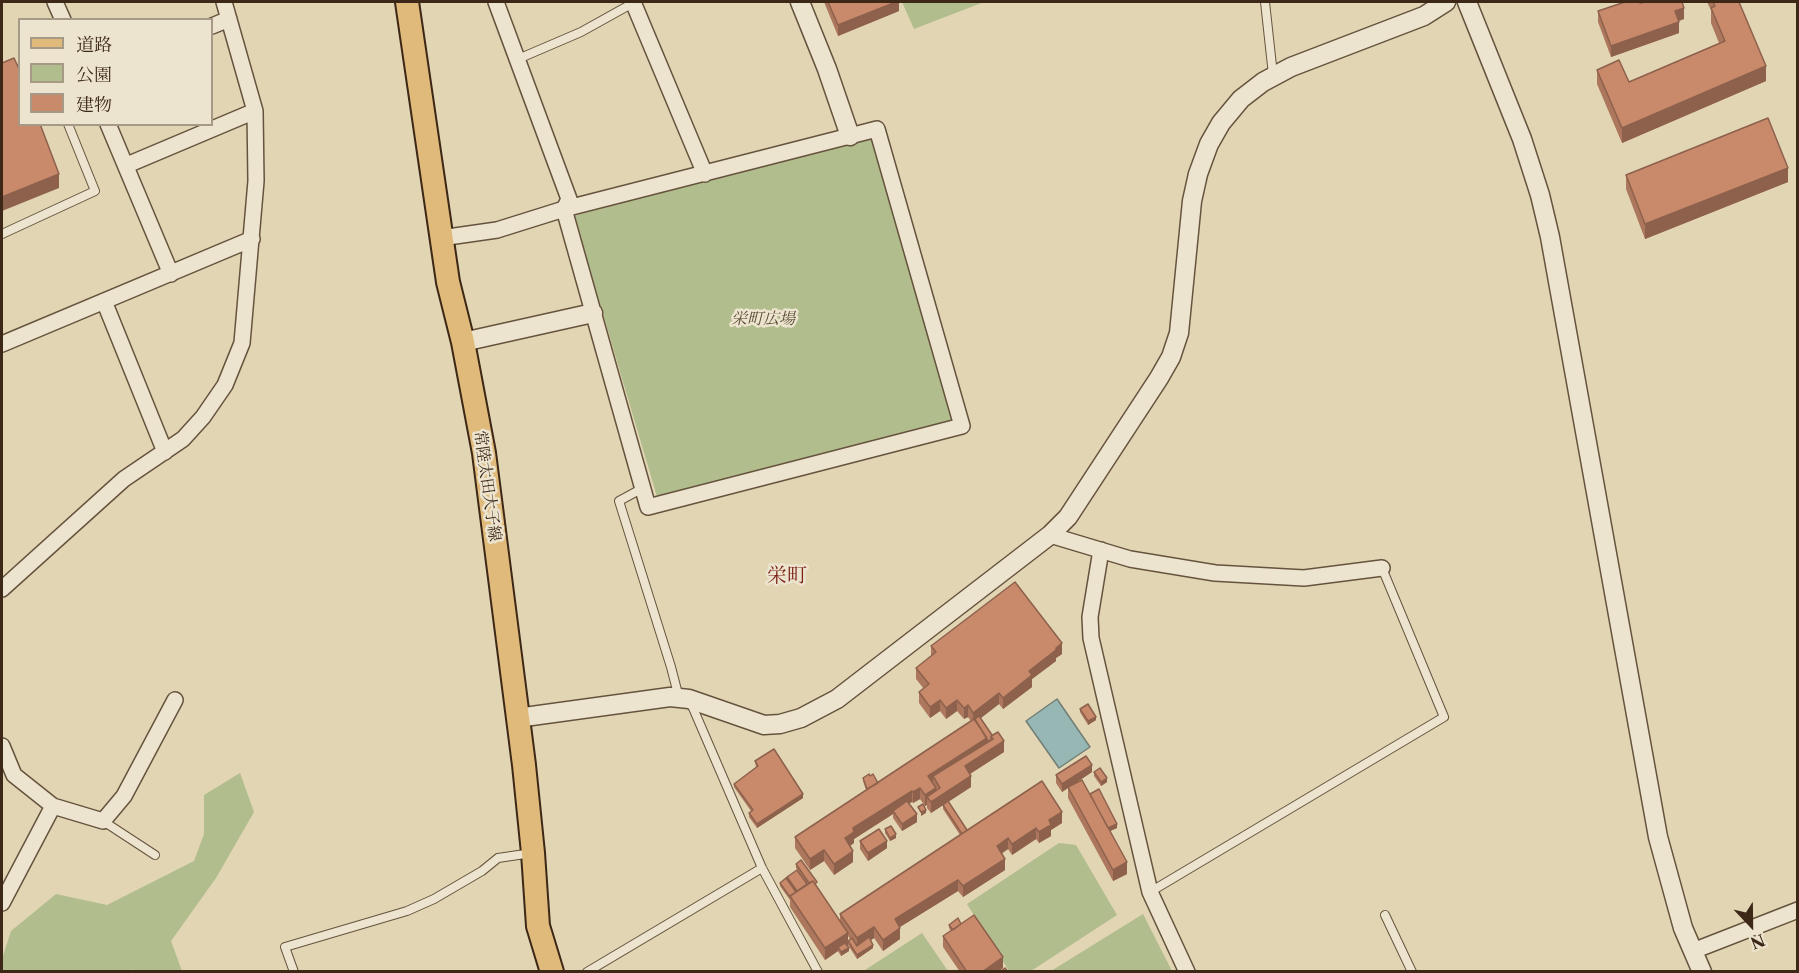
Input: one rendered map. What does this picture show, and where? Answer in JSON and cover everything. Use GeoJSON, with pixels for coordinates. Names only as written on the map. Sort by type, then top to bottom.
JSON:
{"type":"FeatureCollection","features":[{"type":"Feature","properties":{"kind":"main road","name":"常陸太田大子線"},"geometry":{"type":"LineString","coordinates":[[407,2],[448,282],[463,342],[484,453],[534,853],[538,926],[552,972]]}},
{"type":"Feature","properties":{"kind":"street"},"geometry":{"type":"LineString","coordinates":[[55,2],[62,18]]}},
{"type":"Feature","properties":{"kind":"street"},"geometry":{"type":"LineString","coordinates":[[2,589],[124,479],[183,439],[203,417],[225,385],[242,344],[256,181],[255,111],[224,2]]}},
{"type":"Feature","properties":{"kind":"street"},"geometry":{"type":"LineString","coordinates":[[441,238],[497,230],[564,209],[877,129],[962,426],[648,507],[564,209],[569,199],[496,2]]}},
{"type":"Feature","properties":{"kind":"street"},"geometry":{"type":"LineString","coordinates":[[634,2],[705,174]]}},
{"type":"Feature","properties":{"kind":"street"},"geometry":{"type":"LineString","coordinates":[[800,2],[827,69],[850,136]]}},
{"type":"Feature","properties":{"kind":"street"},"geometry":{"type":"LineString","coordinates":[[517,717],[670,697],[684,699],[764,725],[780,724],[801,718],[837,699],[1050,535],[1068,517],[1171,357],[1179,333],[1192,201],[1201,164],[1221,123],[1241,99],[1291,67],[1424,16],[1446,2]]}},
{"type":"Feature","properties":{"kind":"street"},"geometry":{"type":"LineString","coordinates":[[1467,2],[1522,139],[1540,195],[1550,237],[1658,837],[1683,928],[1702,972]]}},
{"type":"Feature","properties":{"kind":"street"},"geometry":{"type":"LineString","coordinates":[[213,26],[229,19]]}},
{"type":"Feature","properties":{"kind":"street"},"geometry":{"type":"LineString","coordinates":[[127,165],[255,111]]}},
{"type":"Feature","properties":{"kind":"street"},"geometry":{"type":"LineString","coordinates":[[109,126],[171,274]]}},
{"type":"Feature","properties":{"kind":"street"},"geometry":{"type":"LineString","coordinates":[[2,344],[252,239]]}},
{"type":"Feature","properties":{"kind":"street"},"geometry":{"type":"LineString","coordinates":[[104,301],[165,452]]}},
{"type":"Feature","properties":{"kind":"street"},"geometry":{"type":"LineString","coordinates":[[463,342],[593,313]]}},
{"type":"Feature","properties":{"kind":"street"},"geometry":{"type":"LineString","coordinates":[[1050,535],[1130,559],[1215,573],[1304,578],[1382,568]]}},
{"type":"Feature","properties":{"kind":"street"},"geometry":{"type":"LineString","coordinates":[[1101,550],[1090,617],[1091,638],[1150,892],[1187,972]]}},
{"type":"Feature","properties":{"kind":"street"},"geometry":{"type":"LineString","coordinates":[[2,746],[14,775],[53,806],[103,821],[124,796],[175,700]]}},
{"type":"Feature","properties":{"kind":"street"},"geometry":{"type":"LineString","coordinates":[[2,903],[6,889],[53,806]]}},
{"type":"Feature","properties":{"kind":"street"},"geometry":{"type":"LineString","coordinates":[[1693,951],[1797,910]]}},
{"type":"Feature","properties":{"kind":"lane"},"geometry":{"type":"LineString","coordinates":[[518,59],[581,32],[634,2]]}},
{"type":"Feature","properties":{"kind":"lane"},"geometry":{"type":"LineString","coordinates":[[1265,2],[1274,77]]}},
{"type":"Feature","properties":{"kind":"lane"},"geometry":{"type":"LineString","coordinates":[[2,234],[95,191],[69,126]]}},
{"type":"Feature","properties":{"kind":"lane"},"geometry":{"type":"LineString","coordinates":[[643,488],[619,501],[671,667],[762,868],[818,972]]}},
{"type":"Feature","properties":{"kind":"lane"},"geometry":{"type":"LineString","coordinates":[[1150,892],[1444,717],[1382,568]]}},
{"type":"Feature","properties":{"kind":"lane"},"geometry":{"type":"LineString","coordinates":[[103,821],[155,855]]}},
{"type":"Feature","properties":{"kind":"lane"},"geometry":{"type":"LineString","coordinates":[[294,972],[285,947],[407,911],[434,899],[482,871],[498,858],[534,853]]}},
{"type":"Feature","properties":{"kind":"lane"},"geometry":{"type":"LineString","coordinates":[[587,972],[762,868]]}},
{"type":"Feature","properties":{"kind":"lane"},"geometry":{"type":"LineString","coordinates":[[1385,915],[1412,972]]}},
{"type":"Feature","properties":{"kind":"green space"},"geometry":{"type":"Polygon","coordinates":[[[902,2],[984,2],[914,29],[902,2]]]}},
{"type":"Feature","properties":{"kind":"green space","name":"栄町広場"},"geometry":{"type":"Polygon","coordinates":[[[874,134],[955,418],[951,423],[658,500],[574,216],[874,134]]]}},
{"type":"Feature","properties":{"kind":"green space"},"geometry":{"type":"Polygon","coordinates":[[[240,773],[254,812],[216,878],[171,941],[182,971],[135,972],[133,969],[131,972],[2,971],[2,959],[11,931],[56,894],[107,905],[194,861],[204,834],[204,795],[240,773]]]}},
{"type":"Feature","properties":{"kind":"green space"},"geometry":{"type":"Polygon","coordinates":[[[1059,843],[1076,845],[1117,915],[1031,971],[1009,971],[967,904],[1059,843]]]}},
{"type":"Feature","properties":{"kind":"green space"},"geometry":{"type":"Polygon","coordinates":[[[1143,914],[1172,971],[1051,971],[1143,914]]]}},
{"type":"Feature","properties":{"kind":"green space"},"geometry":{"type":"Polygon","coordinates":[[[922,933],[948,971],[865,971],[865,970],[922,933]]]}},
{"type":"Feature","properties":{"kind":"water"},"geometry":{"type":"Polygon","coordinates":[[[1057,699],[1090,747],[1059,768],[1026,721],[1057,699]]]}},
{"type":"Feature","properties":{"kind":"building"},"geometry":{"type":"Polygon","coordinates":[[[828,2],[896,2],[838,25],[828,2]]]}},
{"type":"Feature","properties":{"kind":"building"},"geometry":{"type":"Polygon","coordinates":[[[1625,2],[1682,2],[1684,8],[1675,11],[1679,22],[1611,46],[1598,11],[1625,2]]]}},
{"type":"Feature","properties":{"kind":"building"},"geometry":{"type":"Polygon","coordinates":[[[1713,2],[1739,2],[1766,66],[1622,128],[1597,70],[1619,60],[1629,82],[1725,41],[1711,8],[1715,6],[1713,2]]]}},
{"type":"Feature","properties":{"kind":"building"},"geometry":{"type":"Polygon","coordinates":[[[14,58],[18,67],[18,126],[41,126],[59,174],[2,197],[2,63],[14,58]]]}},
{"type":"Feature","properties":{"kind":"building"},"geometry":{"type":"Polygon","coordinates":[[[1768,118],[1788,168],[1645,224],[1626,175],[1768,118]]]}},
{"type":"Feature","properties":{"kind":"building"},"geometry":{"type":"Polygon","coordinates":[[[1015,582],[1062,643],[1029,671],[1032,675],[1003,698],[999,693],[973,713],[968,705],[964,708],[957,700],[946,708],[940,700],[930,707],[919,692],[929,684],[916,668],[936,652],[931,646],[1015,582]]]}},
{"type":"Feature","properties":{"kind":"building"},"geometry":{"type":"Polygon","coordinates":[[[1088,704],[1096,717],[1088,721],[1080,709],[1088,704]]]}},
{"type":"Feature","properties":{"kind":"building"},"geometry":{"type":"Polygon","coordinates":[[[979,716],[992,735],[991,740],[988,741],[975,719],[979,716]]]}},
{"type":"Feature","properties":{"kind":"building"},"geometry":{"type":"Polygon","coordinates":[[[974,719],[987,738],[928,776],[936,788],[925,795],[920,788],[912,791],[853,828],[854,832],[845,838],[853,851],[834,864],[824,850],[810,859],[795,837],[974,719]]]}},
{"type":"Feature","properties":{"kind":"building"},"geometry":{"type":"Polygon","coordinates":[[[998,732],[1004,741],[965,766],[971,776],[931,802],[927,797],[940,788],[933,776],[993,739],[991,736],[998,732]]]}},
{"type":"Feature","properties":{"kind":"building"},"geometry":{"type":"Polygon","coordinates":[[[774,749],[803,794],[757,824],[749,813],[753,810],[734,784],[758,766],[755,761],[774,749]]]}},
{"type":"Feature","properties":{"kind":"building"},"geometry":{"type":"Polygon","coordinates":[[[1086,756],[1092,765],[1062,784],[1056,775],[1086,756]]]}},
{"type":"Feature","properties":{"kind":"building"},"geometry":{"type":"Polygon","coordinates":[[[1100,768],[1107,778],[1101,782],[1094,772],[1100,768]]]}},
{"type":"Feature","properties":{"kind":"building"},"geometry":{"type":"Polygon","coordinates":[[[869,774],[870,776],[873,774],[878,783],[867,789],[863,778],[869,774]]]}},
{"type":"Feature","properties":{"kind":"building"},"geometry":{"type":"Polygon","coordinates":[[[1082,780],[1127,862],[1113,870],[1068,787],[1082,780]]]}},
{"type":"Feature","properties":{"kind":"building"},"geometry":{"type":"Polygon","coordinates":[[[1042,781],[1062,812],[1049,820],[1051,825],[1039,832],[1036,828],[1012,844],[1008,838],[997,846],[1005,859],[963,886],[958,880],[895,919],[900,928],[883,940],[874,927],[857,938],[840,914],[1042,781]]]}},
{"type":"Feature","properties":{"kind":"building"},"geometry":{"type":"Polygon","coordinates":[[[1099,789],[1117,824],[1108,828],[1090,794],[1099,789]]]}},
{"type":"Feature","properties":{"kind":"building"},"geometry":{"type":"Polygon","coordinates":[[[907,801],[917,814],[902,824],[893,811],[907,801]]]}},
{"type":"Feature","properties":{"kind":"building"},"geometry":{"type":"Polygon","coordinates":[[[948,801],[967,830],[962,834],[943,805],[948,801]]]}},
{"type":"Feature","properties":{"kind":"building"},"geometry":{"type":"Polygon","coordinates":[[[923,804],[926,810],[921,812],[918,807],[923,804]]]}},
{"type":"Feature","properties":{"kind":"building"},"geometry":{"type":"Polygon","coordinates":[[[891,826],[896,834],[890,838],[885,829],[891,826]]]}},
{"type":"Feature","properties":{"kind":"building"},"geometry":{"type":"Polygon","coordinates":[[[879,829],[887,841],[868,853],[860,841],[879,829]]]}},
{"type":"Feature","properties":{"kind":"building"},"geometry":{"type":"Polygon","coordinates":[[[801,860],[817,882],[815,884],[813,881],[809,883],[796,864],[801,860]]]}},
{"type":"Feature","properties":{"kind":"building"},"geometry":{"type":"Polygon","coordinates":[[[797,870],[807,884],[797,891],[787,877],[797,870]]]}},
{"type":"Feature","properties":{"kind":"building"},"geometry":{"type":"Polygon","coordinates":[[[786,878],[796,892],[790,897],[780,883],[786,878]]]}},
{"type":"Feature","properties":{"kind":"building"},"geometry":{"type":"Polygon","coordinates":[[[813,881],[848,933],[825,948],[790,896],[813,881]]]}},
{"type":"Feature","properties":{"kind":"building"},"geometry":{"type":"Polygon","coordinates":[[[974,915],[1003,957],[982,972],[967,972],[943,936],[974,915]]]}},
{"type":"Feature","properties":{"kind":"building"},"geometry":{"type":"Polygon","coordinates":[[[958,918],[961,924],[953,930],[949,925],[958,918]]]}},
{"type":"Feature","properties":{"kind":"building"},"geometry":{"type":"Polygon","coordinates":[[[869,937],[873,945],[857,955],[848,941],[852,938],[857,946],[869,937]]]}},
{"type":"Feature","properties":{"kind":"building"},"geometry":{"type":"Polygon","coordinates":[[[845,943],[849,948],[841,952],[838,947],[845,943]]]}},
{"type":"Feature","properties":{"kind":"district","name":"栄町"},"geometry":{"type":"Point","coordinates":[787,576]}}]}
